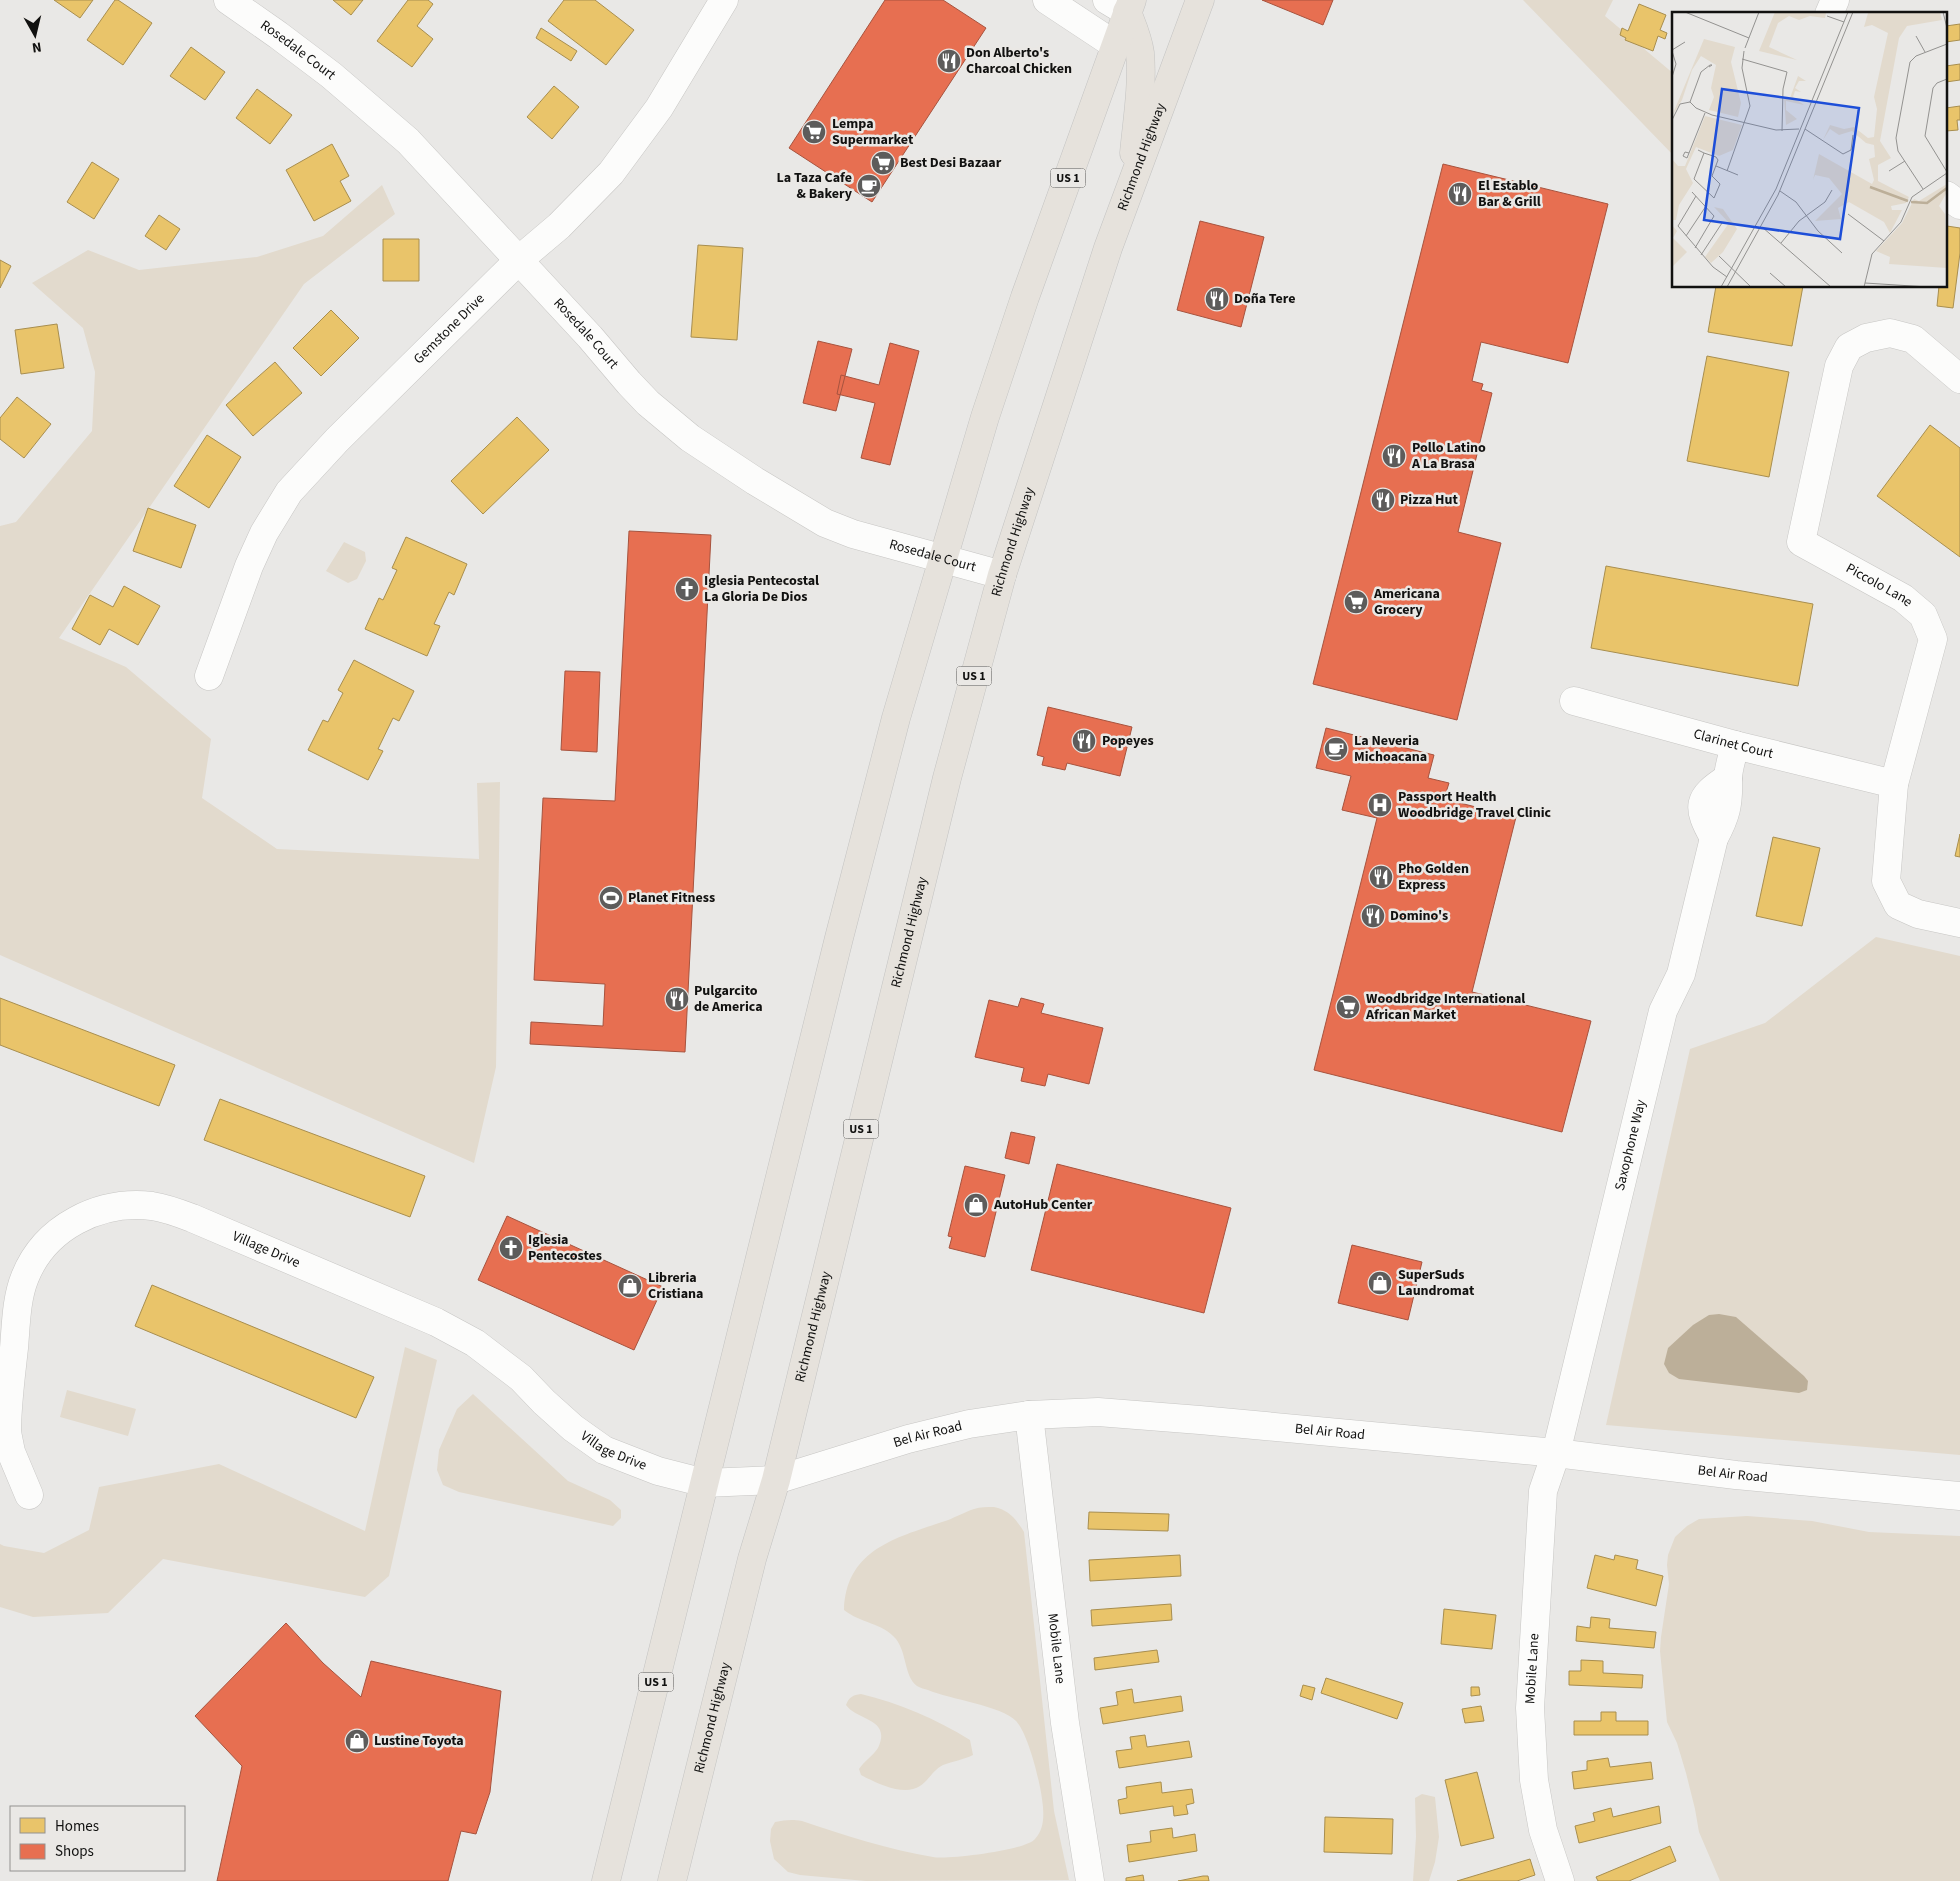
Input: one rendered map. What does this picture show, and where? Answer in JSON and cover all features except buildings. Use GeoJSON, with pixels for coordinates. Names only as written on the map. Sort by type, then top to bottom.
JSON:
{"type":"FeatureCollection","features":[{"type":"Feature","properties":{"kind":"main road","name":"Richmond Highway"},"geometry":{"type":"LineString","coordinates":[[672,1881],[752,1559],[776,1480],[947,778],[1002,575],[1070,363],[1132,185],[1200,0]]}},
{"type":"Feature","properties":{"kind":"main road","name":"US 1"},"geometry":{"type":"LineString","coordinates":[[606,1881],[844,919],[896,718],[985,417],[1025,296],[1115,45],[1122,4]]}},
{"type":"Feature","properties":{"kind":"main road"},"geometry":{"type":"LineString","coordinates":[[1122,4],[1138,42],[1140,64],[1132,185]]}},
{"type":"Feature","properties":{"kind":"street","name":"Rosedale Court"},"geometry":{"type":"LineString","coordinates":[[228,0],[331,75],[408,141],[520,259],[629,383],[648,403],[690,438],[763,486],[825,523],[853,534],[1002,575]]}},
{"type":"Feature","properties":{"kind":"street","name":"Gemstone Drive"},"geometry":{"type":"LineString","coordinates":[[209,676],[249,566],[264,533],[289,492],[337,440],[520,259],[559,226],[611,173],[659,108],[724,0]]}},
{"type":"Feature","properties":{"kind":"street"},"geometry":{"type":"LineString","coordinates":[[1047,0],[1115,45]]}},
{"type":"Feature","properties":{"kind":"street"},"geometry":{"type":"LineString","coordinates":[[1830,12],[1834,0]]}},
{"type":"Feature","properties":{"kind":"street"},"geometry":{"type":"LineString","coordinates":[[1948,196],[1960,205]]}},
{"type":"Feature","properties":{"kind":"street","name":"Piccolo Lane"},"geometry":{"type":"LineString","coordinates":[[1960,379],[1912,339],[1890,333],[1866,338],[1849,348],[1839,366],[1801,542],[1903,598],[1924,615],[1933,639],[1894,784],[1886,881],[1898,905],[1918,914],[1960,923]]}},
{"type":"Feature","properties":{"kind":"street","name":"Clarinet Court"},"geometry":{"type":"LineString","coordinates":[[1574,701],[1735,745],[1894,784]]}},
{"type":"Feature","properties":{"kind":"street","name":"Saxophone Way"},"geometry":{"type":"LineString","coordinates":[[1556,1453],[1663,1011],[1681,974],[1714,838],[1724,818],[1730,793],[1728,778],[1735,745]]}},
{"type":"Feature","properties":{"kind":"street","name":"Village Drive"},"geometry":{"type":"LineString","coordinates":[[29,1495],[11,1452],[7,1427],[18,1304],[24,1279],[43,1246],[69,1224],[99,1210],[135,1206],[164,1209],[192,1218],[436,1322],[475,1343],[522,1378],[544,1402],[573,1428],[604,1450],[658,1471],[705,1483]]}},
{"type":"Feature","properties":{"kind":"street","name":"Bel Air Road"},"geometry":{"type":"LineString","coordinates":[[705,1483],[776,1480],[908,1439],[969,1424],[1077,1412],[1121,1413],[1556,1453],[1736,1475],[1960,1496]]}},
{"type":"Feature","properties":{"kind":"street","name":"Mobile Lane"},"geometry":{"type":"LineString","coordinates":[[1029,1416],[1063,1713],[1090,1881]]}},
{"type":"Feature","properties":{"kind":"street","name":"Mobile Lane"},"geometry":{"type":"LineString","coordinates":[[1556,1453],[1543,1491],[1530,1708],[1534,1780],[1543,1830],[1560,1881]]}},
{"type":"Feature","properties":{"kind":"shaded area"},"geometry":{"type":"Polygon","coordinates":[[[1523,0],[1613,0],[1605,16],[1672,72],[1672,154],[1523,0]]]}},
{"type":"Feature","properties":{"kind":"shaded area"},"geometry":{"type":"Polygon","coordinates":[[[382,185],[395,214],[304,284],[59,638],[126,667],[211,739],[202,798],[277,849],[479,859],[477,783],[500,782],[496,1067],[474,1163],[0,955],[0,526],[16,522],[92,431],[95,372],[83,328],[32,283],[88,250],[139,270],[257,257],[323,236],[382,185]]]}},
{"type":"Feature","properties":{"kind":"shaded area"},"geometry":{"type":"Polygon","coordinates":[[[344,542],[365,552],[366,561],[357,579],[348,583],[326,571],[344,542]]]}},
{"type":"Feature","properties":{"kind":"shaded area"},"geometry":{"type":"Polygon","coordinates":[[[1876,937],[1960,956],[1960,1455],[1606,1425],[1690,1049],[1765,1023],[1876,937]]]}},
{"type":"Feature","properties":{"kind":"shaded area"},"geometry":{"type":"Polygon","coordinates":[[[1719,1314],[1736,1317],[1804,1376],[1808,1381],[1807,1390],[1799,1393],[1679,1379],[1669,1373],[1664,1364],[1668,1348],[1693,1325],[1709,1315],[1719,1314]]]}},
{"type":"Feature","properties":{"kind":"shaded area"},"geometry":{"type":"Polygon","coordinates":[[[405,1347],[437,1360],[389,1576],[365,1597],[163,1559],[108,1613],[33,1617],[0,1607],[0,1544],[44,1553],[89,1530],[99,1487],[219,1464],[365,1531],[405,1347]]]}},
{"type":"Feature","properties":{"kind":"shaded area"},"geometry":{"type":"Polygon","coordinates":[[[67,1390],[136,1409],[128,1436],[60,1417],[67,1390]]]}},
{"type":"Feature","properties":{"kind":"shaded area"},"geometry":{"type":"Polygon","coordinates":[[[473,1394],[568,1481],[610,1500],[621,1510],[621,1518],[613,1526],[459,1492],[443,1485],[437,1470],[439,1450],[457,1409],[473,1394]]]}},
{"type":"Feature","properties":{"kind":"shaded area"},"geometry":{"type":"Polygon","coordinates":[[[994,1507],[1004,1510],[1012,1516],[1024,1532],[1054,1811],[1069,1880],[866,1881],[800,1875],[788,1872],[774,1859],[770,1841],[771,1829],[775,1822],[802,1821],[850,1837],[941,1858],[970,1856],[1018,1847],[1035,1839],[1041,1830],[1043,1810],[1041,1791],[1029,1746],[1016,1721],[999,1711],[917,1686],[910,1676],[900,1645],[896,1639],[878,1626],[857,1618],[844,1610],[847,1590],[854,1573],[863,1560],[876,1550],[907,1534],[946,1521],[970,1510],[994,1507]]]}},
{"type":"Feature","properties":{"kind":"shaded area"},"geometry":{"type":"Polygon","coordinates":[[[1747,1516],[1812,1521],[1869,1532],[1960,1536],[1960,1881],[1720,1881],[1699,1832],[1686,1773],[1677,1743],[1667,1722],[1660,1651],[1661,1637],[1669,1584],[1668,1555],[1675,1537],[1687,1526],[1699,1519],[1747,1516]]]}},
{"type":"Feature","properties":{"kind":"shaded area"},"geometry":{"type":"Polygon","coordinates":[[[861,1694],[903,1707],[957,1732],[970,1740],[973,1755],[943,1765],[923,1784],[913,1789],[890,1788],[861,1775],[859,1769],[876,1751],[881,1738],[877,1725],[846,1705],[852,1697],[861,1694]]]}},
{"type":"Feature","properties":{"kind":"shaded area"},"geometry":{"type":"Polygon","coordinates":[[[1422,1794],[1435,1797],[1439,1837],[1435,1862],[1429,1881],[1413,1881],[1416,1837],[1415,1798],[1422,1794]]]}},
{"type":"Feature","properties":{"kind":"place","name":"Don Alberto's Charcoal Chicken"},"geometry":{"type":"Point","coordinates":[949,61]}},
{"type":"Feature","properties":{"kind":"place","name":"Lempa Supermarket"},"geometry":{"type":"Point","coordinates":[814,132]}},
{"type":"Feature","properties":{"kind":"place","name":"Best Desi Bazaar"},"geometry":{"type":"Point","coordinates":[883,163]}},
{"type":"Feature","properties":{"kind":"place","name":"La Taza Cafe & Bakery"},"geometry":{"type":"Point","coordinates":[869,186]}},
{"type":"Feature","properties":{"kind":"place","name":"El Establo Bar & Grill"},"geometry":{"type":"Point","coordinates":[1460,194]}},
{"type":"Feature","properties":{"kind":"place","name":"Doña Tere"},"geometry":{"type":"Point","coordinates":[1217,299]}},
{"type":"Feature","properties":{"kind":"place","name":"Pollo Latino A La Brasa"},"geometry":{"type":"Point","coordinates":[1394,456]}},
{"type":"Feature","properties":{"kind":"place","name":"Pizza Hut"},"geometry":{"type":"Point","coordinates":[1383,500]}},
{"type":"Feature","properties":{"kind":"place","name":"Iglesia Pentecostal La Gloria De Dios"},"geometry":{"type":"Point","coordinates":[687,589]}},
{"type":"Feature","properties":{"kind":"place","name":"Americana Grocery"},"geometry":{"type":"Point","coordinates":[1356,602]}},
{"type":"Feature","properties":{"kind":"place","name":"Popeyes"},"geometry":{"type":"Point","coordinates":[1084,741]}},
{"type":"Feature","properties":{"kind":"place","name":"La Neveria Michoacana"},"geometry":{"type":"Point","coordinates":[1336,749]}},
{"type":"Feature","properties":{"kind":"place","name":"Passport Health Woodbridge Travel Clinic"},"geometry":{"type":"Point","coordinates":[1380,805]}},
{"type":"Feature","properties":{"kind":"place","name":"Pho Golden Express"},"geometry":{"type":"Point","coordinates":[1381,877]}},
{"type":"Feature","properties":{"kind":"place","name":"Planet Fitness"},"geometry":{"type":"Point","coordinates":[611,898]}},
{"type":"Feature","properties":{"kind":"place","name":"Domino's"},"geometry":{"type":"Point","coordinates":[1373,916]}},
{"type":"Feature","properties":{"kind":"place","name":"Pulgarcito de America"},"geometry":{"type":"Point","coordinates":[677,999]}},
{"type":"Feature","properties":{"kind":"place","name":"Woodbridge International African Market"},"geometry":{"type":"Point","coordinates":[1348,1007]}},
{"type":"Feature","properties":{"kind":"place","name":"AutoHub Center"},"geometry":{"type":"Point","coordinates":[976,1205]}},
{"type":"Feature","properties":{"kind":"place","name":"Iglesia Pentecostes"},"geometry":{"type":"Point","coordinates":[511,1248]}},
{"type":"Feature","properties":{"kind":"place","name":"SuperSuds Laundromat"},"geometry":{"type":"Point","coordinates":[1380,1283]}},
{"type":"Feature","properties":{"kind":"place","name":"Libreria Cristiana"},"geometry":{"type":"Point","coordinates":[630,1286]}},
{"type":"Feature","properties":{"kind":"place","name":"Lustine Toyota"},"geometry":{"type":"Point","coordinates":[357,1741]}}]}
